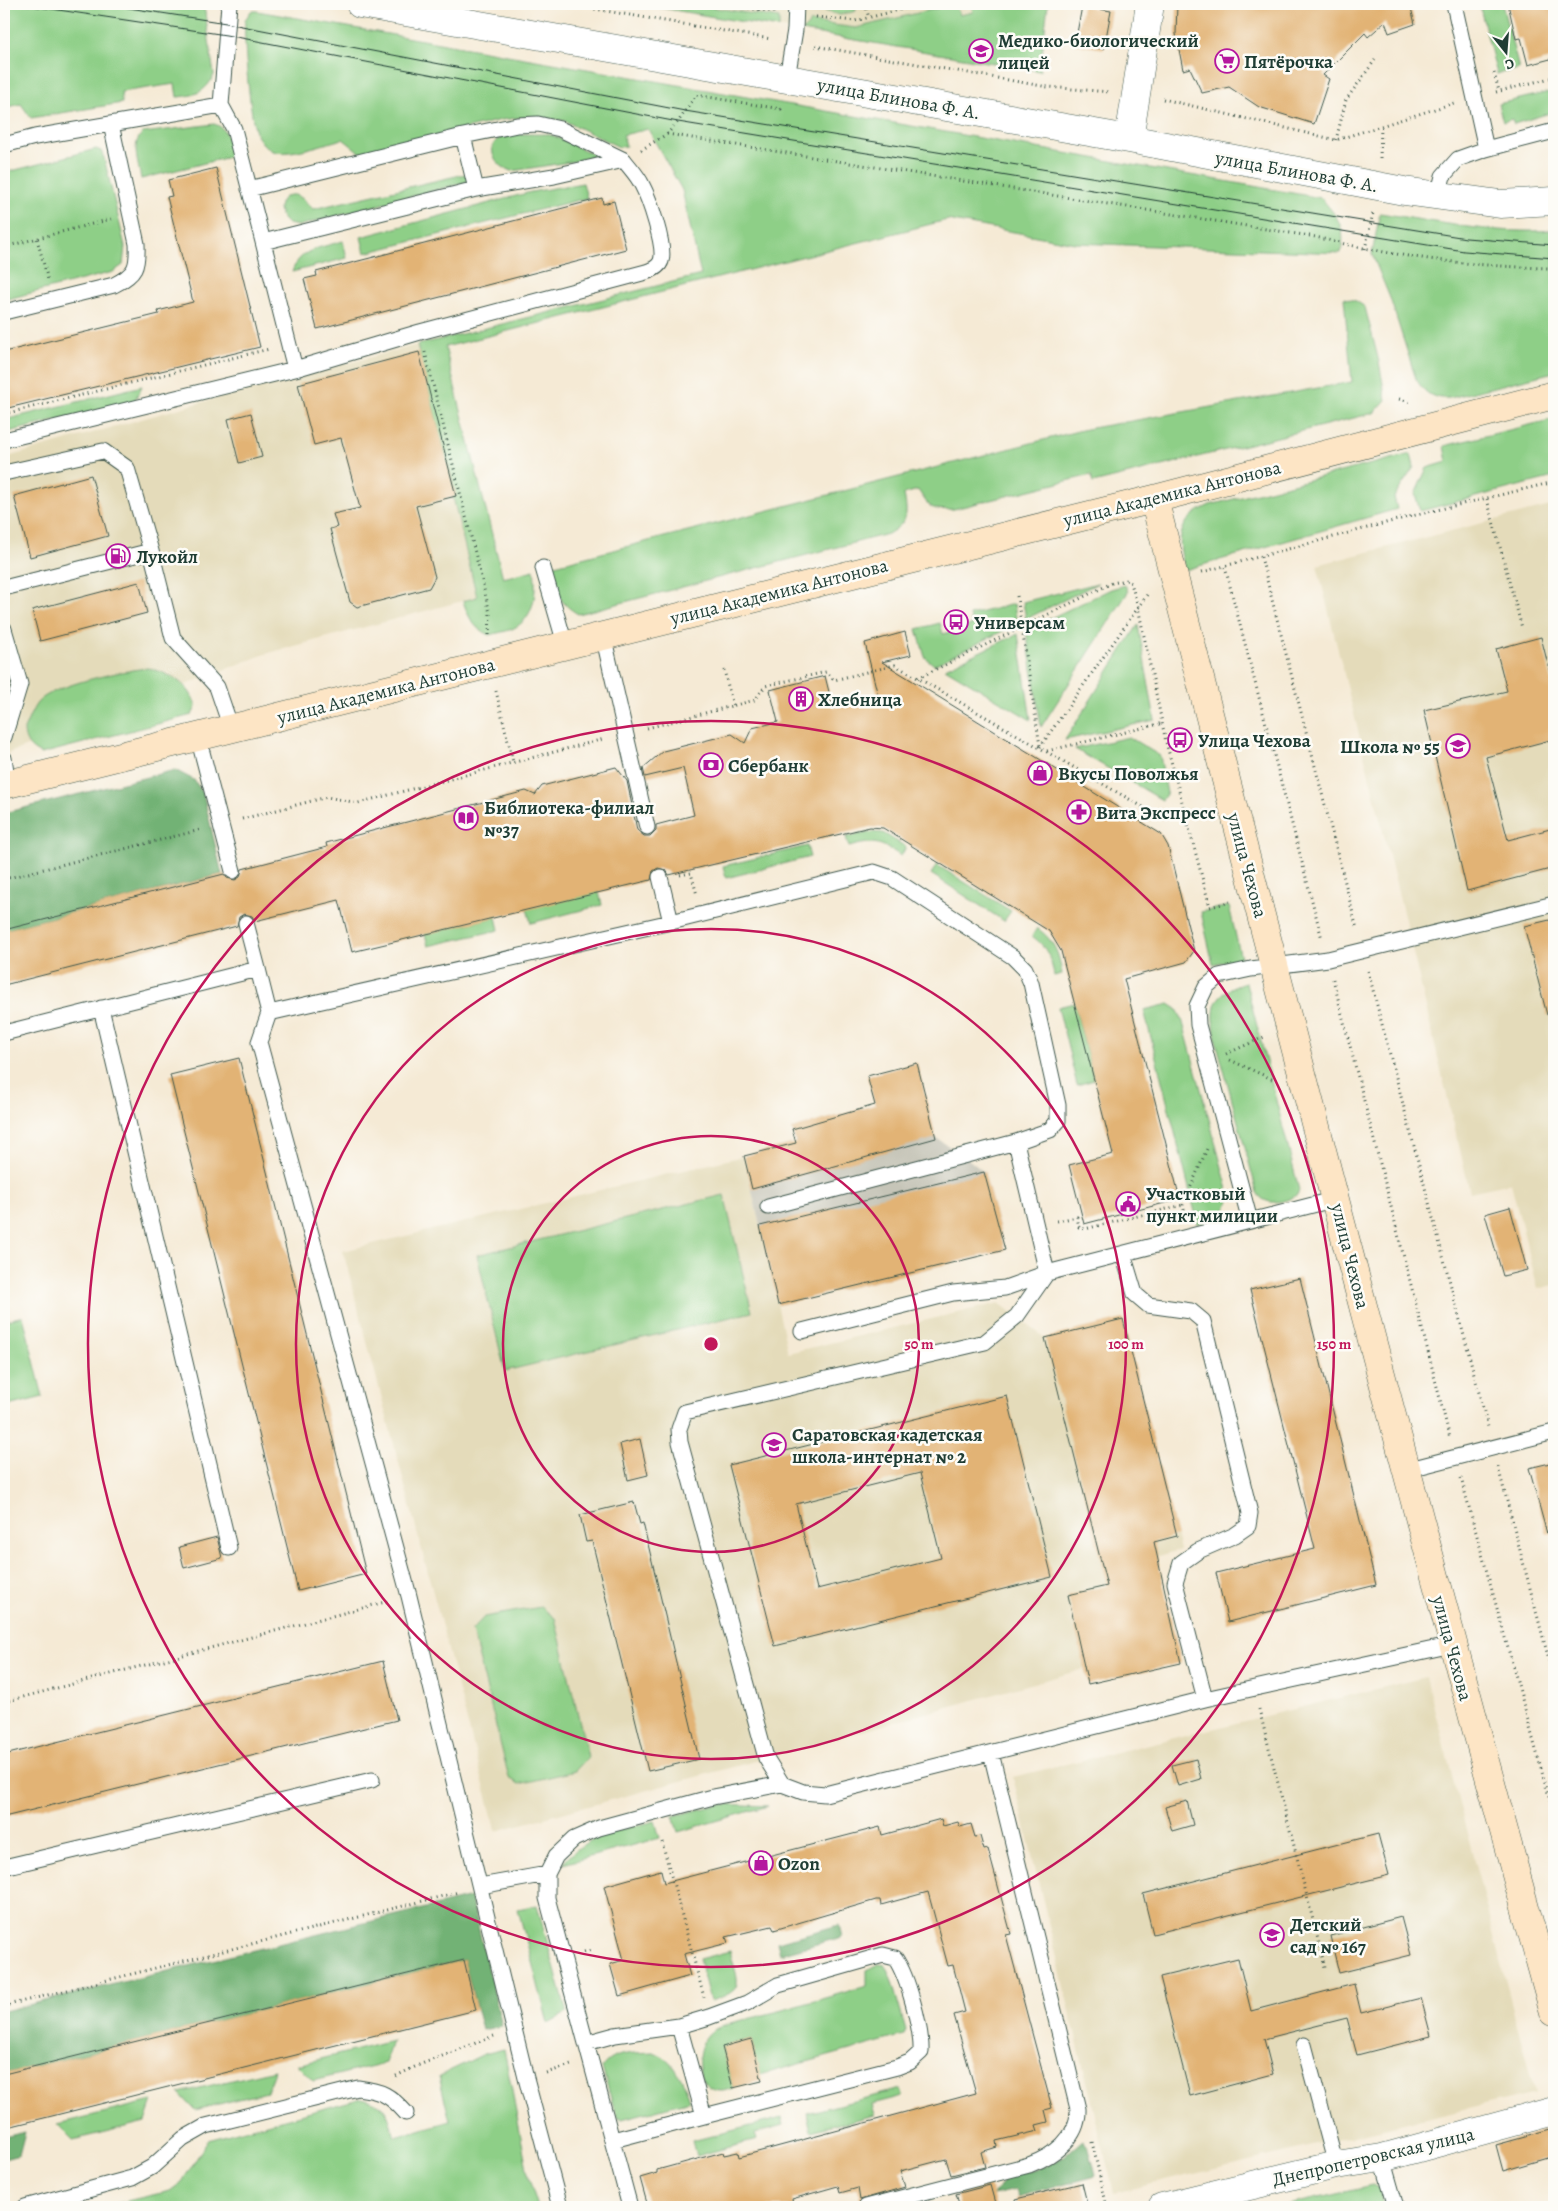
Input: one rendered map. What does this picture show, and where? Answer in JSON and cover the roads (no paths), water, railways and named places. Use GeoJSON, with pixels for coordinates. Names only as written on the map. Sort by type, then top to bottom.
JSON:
{"type":"FeatureCollection","features":[{"type":"Feature","properties":{"kind":"main road","name":"улица Академика Антонова"},"geometry":{"type":"LineString","coordinates":[[5,776],[198,737],[565,644],[1154,499],[1554,395]]}},
{"type":"Feature","properties":{"kind":"main road","name":"улица Чехова"},"geometry":{"type":"LineString","coordinates":[[1154,499],[1212,733],[1452,1645],[1554,2012]]}},
{"type":"Feature","properties":{"kind":"street","name":"улица Блинова Ф. А."},"geometry":{"type":"LineString","coordinates":[[360,4],[787,78],[1438,196],[1500,204],[1554,201]]}},
{"type":"Feature","properties":{"kind":"street"},"geometry":{"type":"LineString","coordinates":[[1128,139],[1150,4]]}},
{"type":"Feature","properties":{"kind":"street","name":"Днепропетровская улица"},"geometry":{"type":"LineString","coordinates":[[1162,2207],[1336,2165],[1382,2158],[1554,2111]]}},
{"type":"Feature","properties":{"kind":"lane"},"geometry":{"type":"LineString","coordinates":[[229,4],[221,105],[234,129],[295,369]]}},
{"type":"Feature","properties":{"kind":"lane"},"geometry":{"type":"LineString","coordinates":[[1454,4],[1477,97],[1486,149]]}},
{"type":"Feature","properties":{"kind":"lane"},"geometry":{"type":"LineString","coordinates":[[787,78],[796,10]]}},
{"type":"Feature","properties":{"kind":"lane"},"geometry":{"type":"LineString","coordinates":[[4,145],[35,137],[221,105]]}},
{"type":"Feature","properties":{"kind":"lane"},"geometry":{"type":"LineString","coordinates":[[4,312],[114,285],[129,278],[138,263],[137,244],[111,124]]}},
{"type":"Feature","properties":{"kind":"lane"},"geometry":{"type":"LineString","coordinates":[[4,440],[295,369],[420,332],[655,268],[661,261],[661,248],[653,211],[642,184],[624,160],[560,129],[538,124],[518,125],[463,136],[249,189]]}},
{"type":"Feature","properties":{"kind":"lane"},"geometry":{"type":"LineString","coordinates":[[1438,196],[1443,176],[1458,159],[1486,149],[1554,132]]}},
{"type":"Feature","properties":{"kind":"lane"},"geometry":{"type":"LineString","coordinates":[[463,136],[476,189]]}},
{"type":"Feature","properties":{"kind":"lane"},"geometry":{"type":"LineString","coordinates":[[263,242],[476,189],[554,176],[624,160]]}},
{"type":"Feature","properties":{"kind":"lane"},"geometry":{"type":"LineString","coordinates":[[4,474],[103,451],[127,468],[173,638],[217,687],[230,728]]}},
{"type":"Feature","properties":{"kind":"lane"},"geometry":{"type":"LineString","coordinates":[[4,588],[151,551]]}},
{"type":"Feature","properties":{"kind":"lane"},"geometry":{"type":"LineString","coordinates":[[542,568],[565,644]]}},
{"type":"Feature","properties":{"kind":"lane"},"geometry":{"type":"LineString","coordinates":[[4,629],[20,684],[4,737]]}},
{"type":"Feature","properties":{"kind":"lane"},"geometry":{"type":"LineString","coordinates":[[603,635],[647,827]]}},
{"type":"Feature","properties":{"kind":"lane"},"geometry":{"type":"LineString","coordinates":[[198,737],[233,871]]}},
{"type":"Feature","properties":{"kind":"lane"},"geometry":{"type":"LineString","coordinates":[[268,1013],[702,915],[874,872],[892,878],[1013,957],[1025,969],[1031,983],[1058,1105],[1058,1121],[1050,1130],[1016,1142],[768,1207]]}},
{"type":"Feature","properties":{"kind":"lane"},"geometry":{"type":"LineString","coordinates":[[660,879],[671,922]]}},
{"type":"Feature","properties":{"kind":"lane"},"geometry":{"type":"LineString","coordinates":[[1250,1221],[1198,1025],[1197,1006],[1206,986],[1219,976],[1251,969],[1328,959],[1554,904]]}},
{"type":"Feature","properties":{"kind":"lane"},"geometry":{"type":"LineString","coordinates":[[246,923],[268,1013],[259,1042],[409,1596],[526,2078],[560,2207]]}},
{"type":"Feature","properties":{"kind":"lane"},"geometry":{"type":"LineString","coordinates":[[4,1033],[258,969]]}},
{"type":"Feature","properties":{"kind":"lane"},"geometry":{"type":"LineString","coordinates":[[101,1008],[229,1548]]}},
{"type":"Feature","properties":{"kind":"lane"},"geometry":{"type":"LineString","coordinates":[[782,1784],[766,1758],[680,1442],[679,1429],[685,1412],[985,1342],[1017,1316],[1047,1273],[1016,1142]]}},
{"type":"Feature","properties":{"kind":"lane"},"geometry":{"type":"LineString","coordinates":[[802,1331],[953,1293],[1005,1288],[1047,1273],[1336,1199]]}},
{"type":"Feature","properties":{"kind":"lane"},"geometry":{"type":"LineString","coordinates":[[1123,1254],[1135,1294],[1148,1305],[1191,1312],[1203,1321],[1250,1513],[1248,1526],[1235,1535],[1198,1550],[1181,1563],[1175,1583],[1205,1699]]}},
{"type":"Feature","properties":{"kind":"lane"},"geometry":{"type":"LineString","coordinates":[[1406,1470],[1554,1432]]}},
{"type":"Feature","properties":{"kind":"lane"},"geometry":{"type":"LineString","coordinates":[[630,2207],[547,1898],[547,1874],[556,1856],[574,1839],[599,1828],[713,1797],[782,1784],[802,1792],[825,1794],[1205,1699],[1452,1645]]}},
{"type":"Feature","properties":{"kind":"lane"},"geometry":{"type":"LineString","coordinates":[[866,2207],[1029,2165],[1046,2158],[1061,2148],[1079,2120],[1078,2109],[990,1752]]}},
{"type":"Feature","properties":{"kind":"lane"},"geometry":{"type":"LineString","coordinates":[[4,1867],[372,1780]]}},
{"type":"Feature","properties":{"kind":"lane"},"geometry":{"type":"LineString","coordinates":[[480,1886],[547,1874]]}},
{"type":"Feature","properties":{"kind":"lane"},"geometry":{"type":"LineString","coordinates":[[586,2043],[615,2035],[679,2026],[710,2017],[747,2003],[778,1985],[883,1955],[895,1958],[902,1968],[922,2038],[921,2052],[910,2062],[897,2067],[613,2140]]}},
{"type":"Feature","properties":{"kind":"lane"},"geometry":{"type":"LineString","coordinates":[[679,2026],[704,2116]]}},
{"type":"Feature","properties":{"kind":"lane"},"geometry":{"type":"LineString","coordinates":[[1304,2045],[1336,2165]]}},
{"type":"Feature","properties":{"kind":"lane"},"geometry":{"type":"LineString","coordinates":[[25,2207],[132,2178],[152,2167],[183,2138],[206,2126],[358,2088],[378,2090],[393,2098],[406,2113]]}},
{"type":"Feature","properties":{"kind":"lane"},"geometry":{"type":"LineString","coordinates":[[1382,2158],[1396,2207]]}},
{"type":"Feature","properties":{"kind":"tram line"},"geometry":{"type":"LineString","coordinates":[[18,4],[226,35],[678,122],[1464,251],[1554,258]]}},
{"type":"Feature","properties":{"kind":"tram line"},"geometry":{"type":"LineString","coordinates":[[103,4],[226,23],[685,111],[1466,238],[1554,245]]}},
{"type":"Feature","properties":{"kind":"place","name":"Медико-биологический лицей"},"geometry":{"type":"Point","coordinates":[981,51]}},
{"type":"Feature","properties":{"kind":"place","name":"Пятёрочка"},"geometry":{"type":"Point","coordinates":[1227,61]}},
{"type":"Feature","properties":{"kind":"place","name":"Лукойл"},"geometry":{"type":"Point","coordinates":[118,556]}},
{"type":"Feature","properties":{"kind":"place","name":"Универсам"},"geometry":{"type":"Point","coordinates":[956,622]}},
{"type":"Feature","properties":{"kind":"place","name":"Хлебница"},"geometry":{"type":"Point","coordinates":[801,699]}},
{"type":"Feature","properties":{"kind":"place","name":"Улица Чехова"},"geometry":{"type":"Point","coordinates":[1180,740]}},
{"type":"Feature","properties":{"kind":"place","name":"Школа № 55"},"geometry":{"type":"Point","coordinates":[1458,746]}},
{"type":"Feature","properties":{"kind":"place","name":"Сбербанк"},"geometry":{"type":"Point","coordinates":[711,765]}},
{"type":"Feature","properties":{"kind":"place","name":"Вкусы Поволжья"},"geometry":{"type":"Point","coordinates":[1040,773]}},
{"type":"Feature","properties":{"kind":"place","name":"Вита Экспресс"},"geometry":{"type":"Point","coordinates":[1079,812]}},
{"type":"Feature","properties":{"kind":"place","name":"Библиотека-филиал №37"},"geometry":{"type":"Point","coordinates":[466,818]}},
{"type":"Feature","properties":{"kind":"place","name":"Участковый пункт милиции"},"geometry":{"type":"Point","coordinates":[1128,1204]}},
{"type":"Feature","properties":{"kind":"place","name":"Саратовская кадетская школа-интернат № 2"},"geometry":{"type":"Point","coordinates":[774,1445]}},
{"type":"Feature","properties":{"kind":"place","name":"Ozon"},"geometry":{"type":"Point","coordinates":[761,1863]}},
{"type":"Feature","properties":{"kind":"place","name":"Детский сад № 167"},"geometry":{"type":"Point","coordinates":[1272,1935]}}]}
